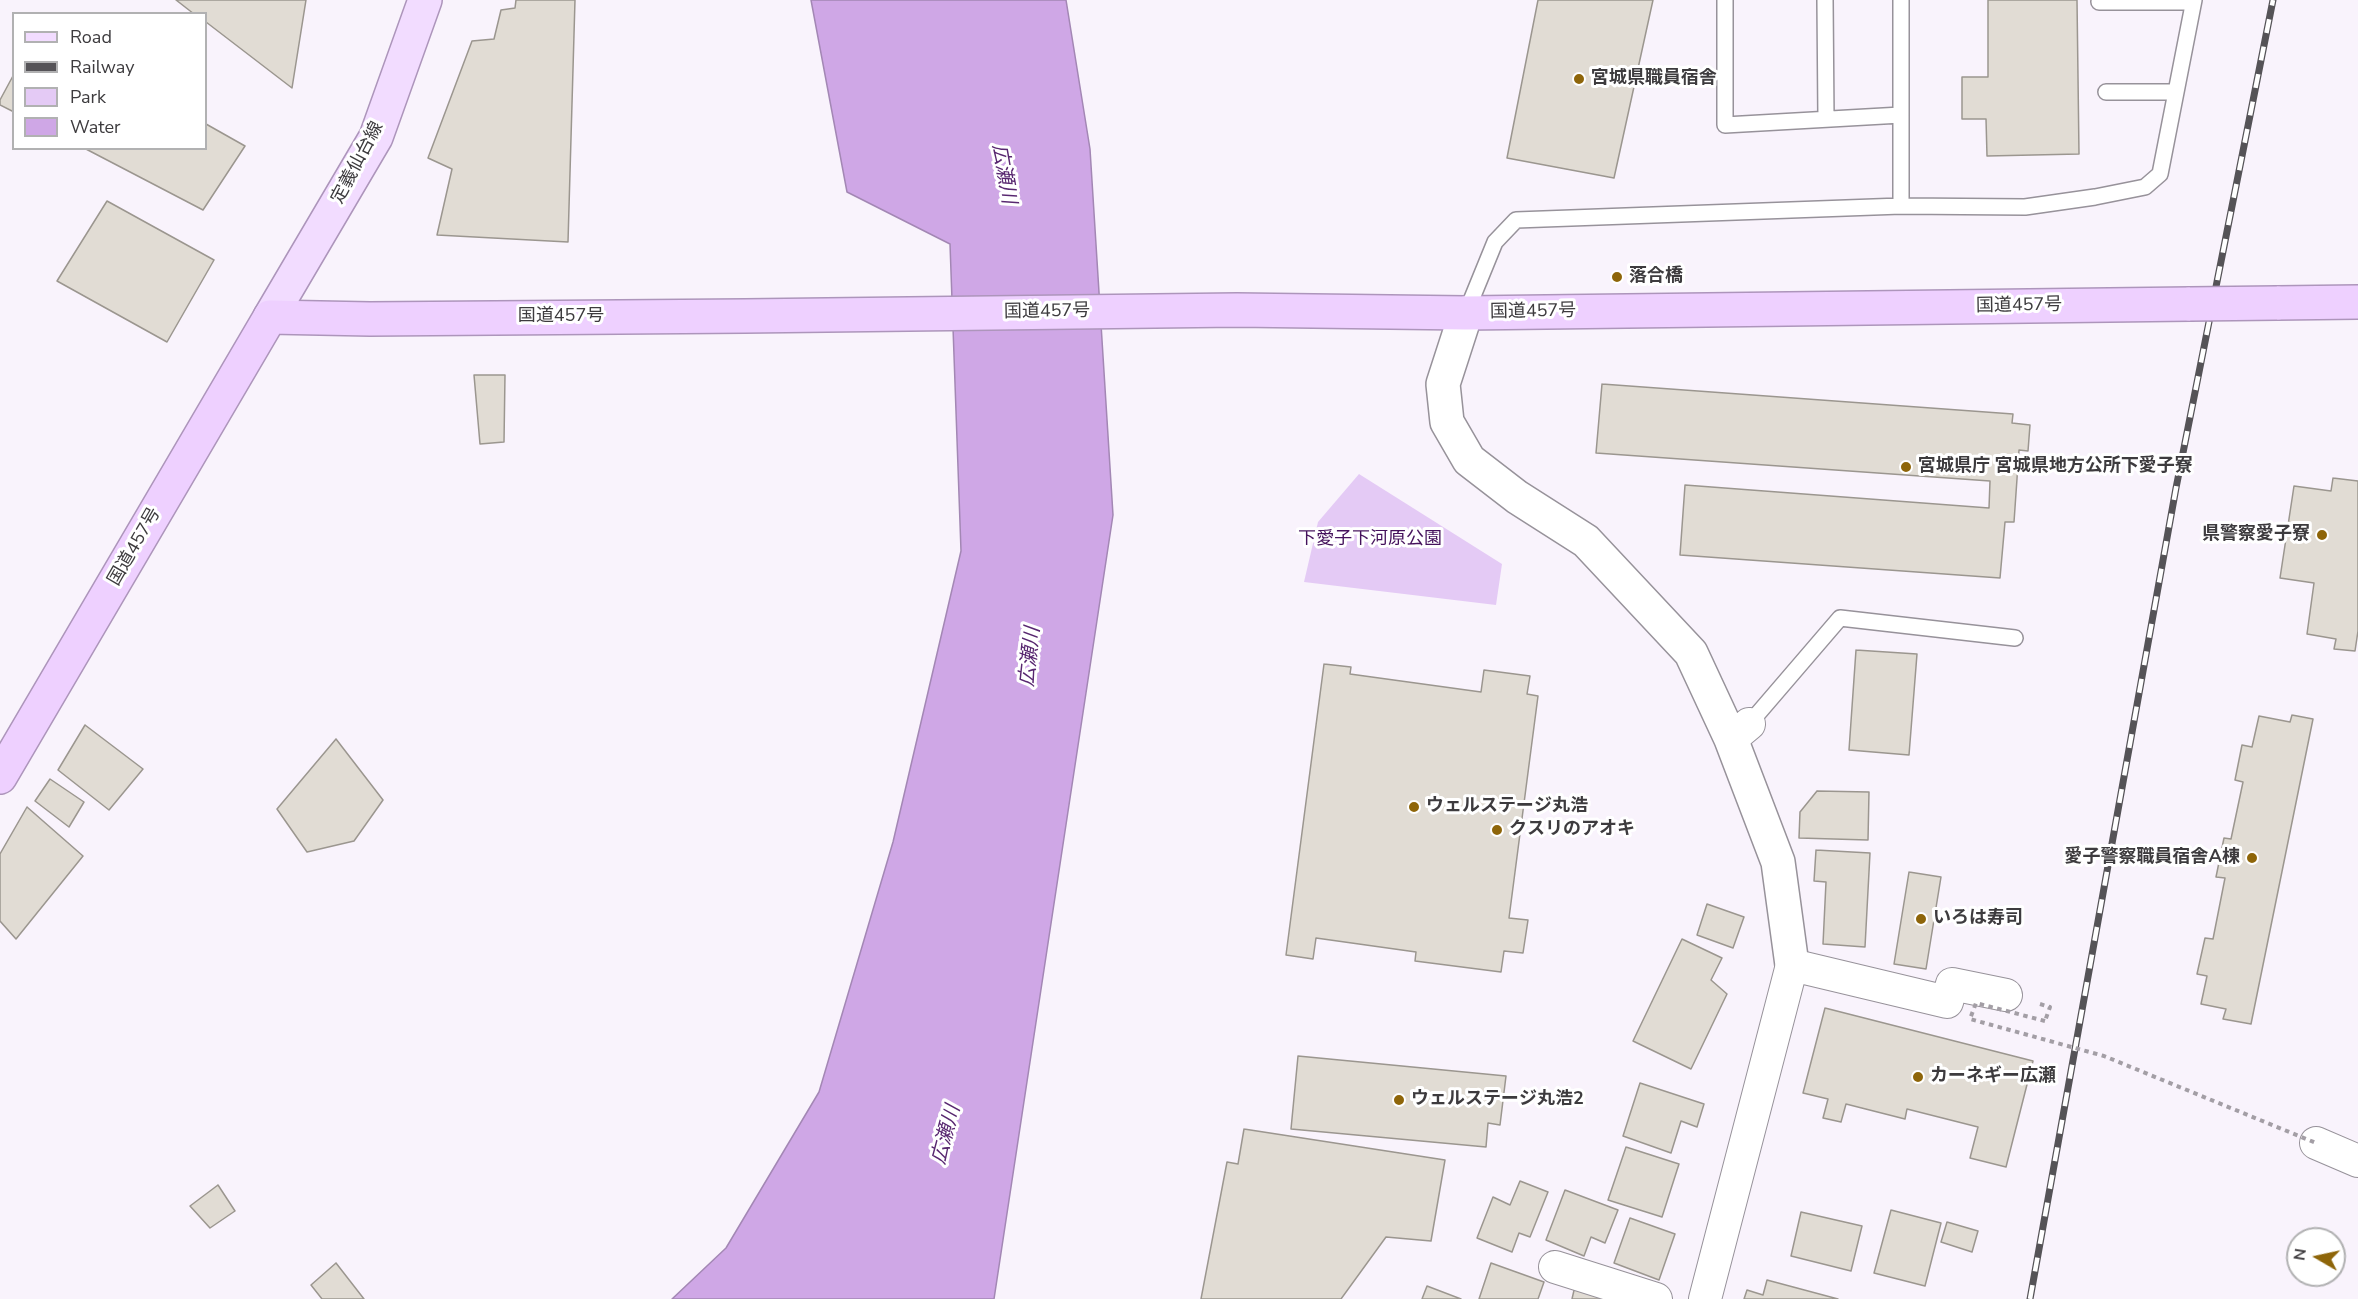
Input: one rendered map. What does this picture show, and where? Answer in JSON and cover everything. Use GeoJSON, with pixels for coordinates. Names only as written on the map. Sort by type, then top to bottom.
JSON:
{"type":"FeatureCollection","features":[{"type":"Feature","properties":{"kind":"highway","name":"国道457号"},"geometry":{"type":"LineString","coordinates":[[0,777],[270,316],[370,319],[1237,310],[1466,313],[2358,302]]}},
{"type":"Feature","properties":{"kind":"main road","name":"定義仙台線"},"geometry":{"type":"LineString","coordinates":[[270,316],[376,137],[425,0]]}},
{"type":"Feature","properties":{"kind":"street"},"geometry":{"type":"LineString","coordinates":[[1466,313],[1443,384],[1447,422],[1469,460],[1517,497],[1586,541],[1691,653],[1740,731],[1778,862],[1792,965],[1705,1299]]}},
{"type":"Feature","properties":{"kind":"street"},"geometry":{"type":"LineString","coordinates":[[1792,965],[1947,1002],[1952,984],[2006,995]]}},
{"type":"Feature","properties":{"kind":"street"},"geometry":{"type":"LineString","coordinates":[[2316,1143],[2358,1161]]}},
{"type":"Feature","properties":{"kind":"street"},"geometry":{"type":"LineString","coordinates":[[1555,1267],[1656,1299]]}},
{"type":"Feature","properties":{"kind":"lane"},"geometry":{"type":"LineString","coordinates":[[1725,0],[1725,125],[1901,115]]}},
{"type":"Feature","properties":{"kind":"lane"},"geometry":{"type":"LineString","coordinates":[[1825,0],[1826,120]]}},
{"type":"Feature","properties":{"kind":"lane"},"geometry":{"type":"LineString","coordinates":[[1901,0],[1901,207]]}},
{"type":"Feature","properties":{"kind":"lane"},"geometry":{"type":"LineString","coordinates":[[1466,313],[1495,242],[1516,220],[1901,207],[2025,207],[2145,187],[2160,174],[2193,1],[2099,2]]}},
{"type":"Feature","properties":{"kind":"lane"},"geometry":{"type":"LineString","coordinates":[[2106,92],[2176,92]]}},
{"type":"Feature","properties":{"kind":"lane"},"geometry":{"type":"LineString","coordinates":[[1740,731],[1840,618],[2015,638]]}},
{"type":"Feature","properties":{"kind":"path"},"geometry":{"type":"LineString","coordinates":[[2045,1021],[1976,1004],[1970,1019],[2104,1056],[2316,1143]]}},
{"type":"Feature","properties":{"kind":"green space","name":"下愛子下河原公園"},"geometry":{"type":"Polygon","coordinates":[[[1359,474],[1502,564],[1496,605],[1304,582],[1318,522],[1359,474]]]}},
{"type":"Feature","properties":{"kind":"water","name":"広瀬川"},"geometry":{"type":"Polygon","coordinates":[[[811,0],[1066,0],[1090,149],[1113,515],[994,1299],[672,1299],[726,1248],[819,1092],[893,842],[961,551],[950,244],[847,192],[811,0]]]}},
{"type":"Feature","properties":{"kind":"building"},"geometry":{"type":"Polygon","coordinates":[[[176,0],[306,0],[292,88],[207,23],[207,12],[191,12],[176,0]]]}},
{"type":"Feature","properties":{"kind":"building"},"geometry":{"type":"Polygon","coordinates":[[[516,0],[575,0],[568,242],[437,235],[452,169],[428,158],[472,41],[494,39],[501,10],[515,8],[516,0]]]}},
{"type":"Feature","properties":{"kind":"building","name":"宮城県職員宿舎"},"geometry":{"type":"Polygon","coordinates":[[[1538,0],[1653,0],[1614,178],[1507,158],[1538,0]]]}},
{"type":"Feature","properties":{"kind":"building"},"geometry":{"type":"Polygon","coordinates":[[[1988,0],[2077,0],[2079,154],[1987,156],[1986,119],[1962,119],[1962,77],[1988,77],[1988,0]]]}},
{"type":"Feature","properties":{"kind":"building"},"geometry":{"type":"Polygon","coordinates":[[[12,78],[12,111],[0,105],[0,100],[12,78]]]}},
{"type":"Feature","properties":{"kind":"building"},"geometry":{"type":"Polygon","coordinates":[[[207,125],[245,146],[203,210],[88,150],[207,150],[207,125]]]}},
{"type":"Feature","properties":{"kind":"building"},"geometry":{"type":"Polygon","coordinates":[[[107,201],[214,260],[167,342],[57,281],[107,201]]]}},
{"type":"Feature","properties":{"kind":"building"},"geometry":{"type":"Polygon","coordinates":[[[474,375],[505,375],[504,442],[480,444],[474,375]]]}},
{"type":"Feature","properties":{"kind":"building","name":"宮城県庁 宮城県地方公所下愛子寮"},"geometry":{"type":"Polygon","coordinates":[[[1602,384],[2013,414],[2012,423],[2030,425],[2028,451],[2019,450],[2014,522],[2005,522],[2000,578],[1680,555],[1685,485],[1989,508],[1990,481],[1596,453],[1602,384]]]}},
{"type":"Feature","properties":{"kind":"building","name":"県警察愛子寮"},"geometry":{"type":"Polygon","coordinates":[[[2333,478],[2358,481],[2358,631],[2355,651],[2334,649],[2336,639],[2307,634],[2314,583],[2280,578],[2294,486],[2331,491],[2333,478]]]}},
{"type":"Feature","properties":{"kind":"building"},"geometry":{"type":"Polygon","coordinates":[[[1856,650],[1917,654],[1909,755],[1849,750],[1856,650]]]}},
{"type":"Feature","properties":{"kind":"building","name":"ウェルステージ丸浩"},"geometry":{"type":"Polygon","coordinates":[[[1324,664],[1351,667],[1350,674],[1481,692],[1484,670],[1530,676],[1527,694],[1538,696],[1509,918],[1528,920],[1523,953],[1504,951],[1501,972],[1415,961],[1416,952],[1316,938],[1313,959],[1286,955],[1324,664]]]}},
{"type":"Feature","properties":{"kind":"building","name":"愛子警察職員宿舎A棟"},"geometry":{"type":"Polygon","coordinates":[[[2292,715],[2313,719],[2251,1024],[2223,1019],[2226,1009],[2201,1004],[2207,976],[2197,974],[2205,938],[2213,939],[2225,878],[2216,877],[2224,838],[2231,839],[2243,782],[2235,780],[2242,745],[2252,747],[2259,716],[2290,722],[2292,715]]]}},
{"type":"Feature","properties":{"kind":"building"},"geometry":{"type":"Polygon","coordinates":[[[85,725],[143,769],[109,810],[58,770],[85,725]]]}},
{"type":"Feature","properties":{"kind":"building"},"geometry":{"type":"Polygon","coordinates":[[[336,739],[383,800],[354,841],[307,852],[277,809],[336,739]]]}},
{"type":"Feature","properties":{"kind":"building"},"geometry":{"type":"Polygon","coordinates":[[[50,779],[84,802],[69,827],[35,801],[50,779]]]}},
{"type":"Feature","properties":{"kind":"building"},"geometry":{"type":"Polygon","coordinates":[[[1817,791],[1869,792],[1868,840],[1799,838],[1800,812],[1817,791]]]}},
{"type":"Feature","properties":{"kind":"building"},"geometry":{"type":"Polygon","coordinates":[[[27,807],[83,856],[16,939],[0,921],[0,854],[27,807]]]}},
{"type":"Feature","properties":{"kind":"building"},"geometry":{"type":"Polygon","coordinates":[[[1816,850],[1870,853],[1865,947],[1823,944],[1826,882],[1814,881],[1816,850]]]}},
{"type":"Feature","properties":{"kind":"building"},"geometry":{"type":"Polygon","coordinates":[[[1909,872],[1941,877],[1926,969],[1894,964],[1909,872]]]}},
{"type":"Feature","properties":{"kind":"building"},"geometry":{"type":"Polygon","coordinates":[[[1707,904],[1744,917],[1733,948],[1697,935],[1707,904]]]}},
{"type":"Feature","properties":{"kind":"building"},"geometry":{"type":"Polygon","coordinates":[[[1682,939],[1722,958],[1711,980],[1727,994],[1691,1069],[1633,1041],[1682,939]]]}},
{"type":"Feature","properties":{"kind":"building","name":"カーネギー広瀬"},"geometry":{"type":"Polygon","coordinates":[[[1825,1008],[2033,1061],[2006,1167],[1970,1158],[1978,1127],[1907,1109],[1905,1119],[1846,1104],[1841,1122],[1823,1118],[1828,1099],[1803,1093],[1825,1008]]]}},
{"type":"Feature","properties":{"kind":"building","name":"ウェルステージ丸浩2"},"geometry":{"type":"Polygon","coordinates":[[[1298,1056],[1506,1076],[1500,1125],[1488,1123],[1486,1147],[1291,1129],[1298,1056]]]}},
{"type":"Feature","properties":{"kind":"building"},"geometry":{"type":"Polygon","coordinates":[[[1640,1083],[1704,1104],[1697,1127],[1681,1121],[1671,1153],[1623,1136],[1640,1083]]]}},
{"type":"Feature","properties":{"kind":"building"},"geometry":{"type":"Polygon","coordinates":[[[1244,1129],[1445,1160],[1431,1241],[1386,1237],[1341,1299],[1201,1299],[1227,1162],[1238,1164],[1244,1129]]]}},
{"type":"Feature","properties":{"kind":"building"},"geometry":{"type":"Polygon","coordinates":[[[1626,1147],[1679,1164],[1662,1217],[1608,1200],[1626,1147]]]}},
{"type":"Feature","properties":{"kind":"building"},"geometry":{"type":"Polygon","coordinates":[[[1520,1181],[1548,1192],[1530,1237],[1519,1233],[1512,1252],[1477,1238],[1493,1197],[1510,1205],[1520,1181]]]}},
{"type":"Feature","properties":{"kind":"building"},"geometry":{"type":"Polygon","coordinates":[[[218,1185],[235,1211],[210,1228],[190,1206],[218,1185]]]}},
{"type":"Feature","properties":{"kind":"building"},"geometry":{"type":"Polygon","coordinates":[[[1565,1190],[1618,1210],[1605,1243],[1591,1237],[1584,1256],[1546,1240],[1565,1190]]]}},
{"type":"Feature","properties":{"kind":"building"},"geometry":{"type":"Polygon","coordinates":[[[1891,1210],[1941,1223],[1925,1286],[1874,1273],[1891,1210]]]}},
{"type":"Feature","properties":{"kind":"building"},"geometry":{"type":"Polygon","coordinates":[[[1801,1212],[1862,1226],[1851,1271],[1791,1256],[1801,1212]]]}},
{"type":"Feature","properties":{"kind":"building"},"geometry":{"type":"Polygon","coordinates":[[[1630,1218],[1675,1234],[1659,1280],[1614,1263],[1630,1218]]]}},
{"type":"Feature","properties":{"kind":"building"},"geometry":{"type":"Polygon","coordinates":[[[1947,1222],[1978,1231],[1972,1252],[1941,1242],[1947,1222]]]}},
{"type":"Feature","properties":{"kind":"building"},"geometry":{"type":"Polygon","coordinates":[[[336,1263],[364,1299],[322,1299],[311,1285],[336,1263]]]}},
{"type":"Feature","properties":{"kind":"building"},"geometry":{"type":"Polygon","coordinates":[[[1491,1263],[1544,1282],[1538,1299],[1479,1299],[1491,1263]]]}},
{"type":"Feature","properties":{"kind":"building"},"geometry":{"type":"Polygon","coordinates":[[[1767,1280],[1838,1299],[1744,1299],[1747,1290],[1763,1295],[1767,1280]]]}},
{"type":"Feature","properties":{"kind":"building"},"geometry":{"type":"Polygon","coordinates":[[[1427,1286],[1461,1299],[1422,1299],[1427,1286]]]}},
{"type":"Feature","properties":{"kind":"building"},"geometry":{"type":"Polygon","coordinates":[[[1575,1286],[1605,1295],[1604,1299],[1572,1299],[1575,1286]]]}},
{"type":"Feature","properties":{"kind":"railway"},"geometry":{"type":"LineString","coordinates":[[2030,1299],[2176,488],[2273,0]]}},
{"type":"Feature","properties":{"kind":"place","name":"宮城県職員宿舎"},"geometry":{"type":"Point","coordinates":[1579,79]}},
{"type":"Feature","properties":{"kind":"place","name":"落合橋"},"geometry":{"type":"Point","coordinates":[1617,277]}},
{"type":"Feature","properties":{"kind":"place","name":"宮城県庁 宮城県地方公所下愛子寮"},"geometry":{"type":"Point","coordinates":[1906,467]}},
{"type":"Feature","properties":{"kind":"place","name":"県警察愛子寮"},"geometry":{"type":"Point","coordinates":[2322,535]}},
{"type":"Feature","properties":{"kind":"place","name":"ウェルステージ丸浩"},"geometry":{"type":"Point","coordinates":[1414,807]}},
{"type":"Feature","properties":{"kind":"place","name":"クスリのアオキ"},"geometry":{"type":"Point","coordinates":[1497,830]}},
{"type":"Feature","properties":{"kind":"place","name":"愛子警察職員宿舎A棟"},"geometry":{"type":"Point","coordinates":[2252,858]}},
{"type":"Feature","properties":{"kind":"place","name":"いろは寿司"},"geometry":{"type":"Point","coordinates":[1921,919]}},
{"type":"Feature","properties":{"kind":"place","name":"カーネギー広瀬"},"geometry":{"type":"Point","coordinates":[1918,1077]}},
{"type":"Feature","properties":{"kind":"place","name":"ウェルステージ丸浩2"},"geometry":{"type":"Point","coordinates":[1399,1100]}}]}
